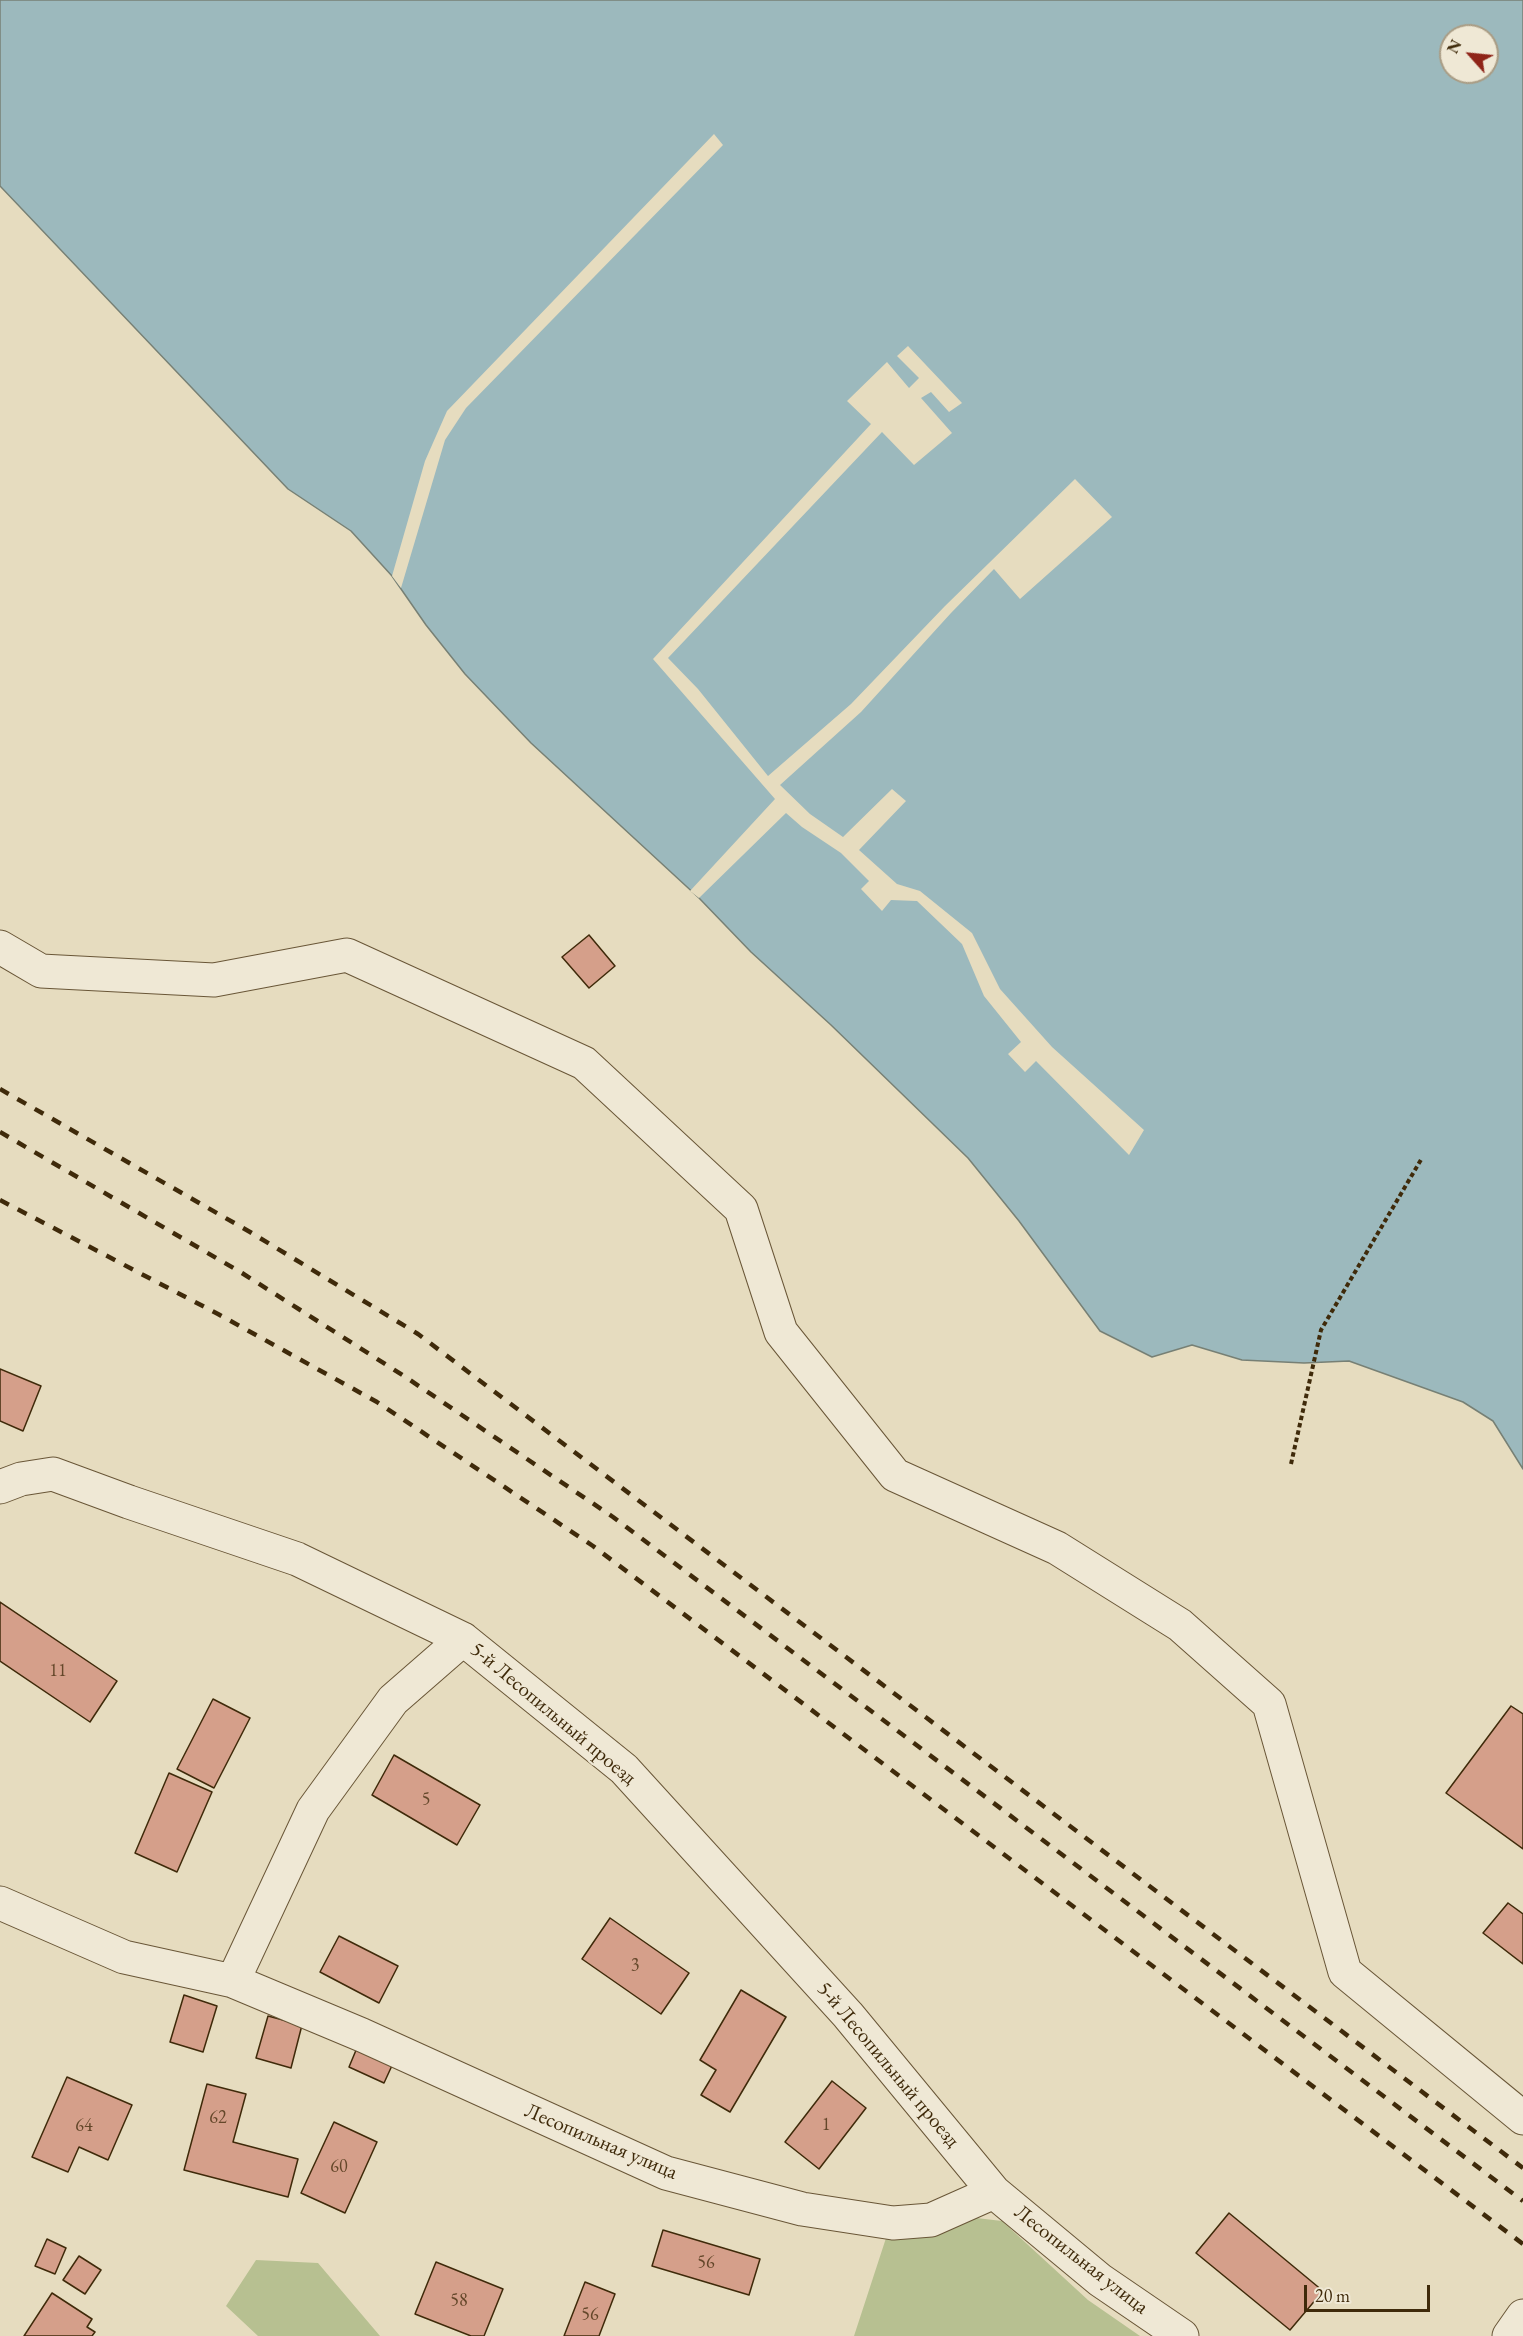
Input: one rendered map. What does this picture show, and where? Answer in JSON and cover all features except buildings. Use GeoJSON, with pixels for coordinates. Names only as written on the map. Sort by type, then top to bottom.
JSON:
{"type":"FeatureCollection","features":[{"type":"Feature","properties":{"kind":"street"},"geometry":{"type":"LineString","coordinates":[[0,947],[41,971],[214,980],[347,955],[584,1062],[741,1209],[781,1332],[895,1474],[1057,1548],[1180,1625],[1269,1704],[1346,1972],[1523,2118]]}},
{"type":"Feature","properties":{"kind":"street","name":"5-й Лесопильный проезд"},"geometry":{"type":"LineString","coordinates":[[0,1487],[21,1479],[53,1474],[297,1559],[463,1639],[624,1769],[848,2015],[994,2192]]}},
{"type":"Feature","properties":{"kind":"street"},"geometry":{"type":"LineString","coordinates":[[233,1981],[313,1810],[393,1700],[463,1639]]}},
{"type":"Feature","properties":{"kind":"street","name":"Лесопильная улица"},"geometry":{"type":"LineString","coordinates":[[0,1903],[124,1957],[233,1981],[362,2035],[666,2173],[802,2209],[893,2223],[931,2220],[994,2192],[1100,2280],[1182,2336]]}},
{"type":"Feature","properties":{"kind":"street"},"geometry":{"type":"LineString","coordinates":[[1509,2336],[1523,2316]]}},
{"type":"Feature","properties":{"kind":"path"},"geometry":{"type":"LineString","coordinates":[[1291,1464],[1321,1330],[1422,1158]]}},
{"type":"Feature","properties":{"kind":"green space"},"geometry":{"type":"Polygon","coordinates":[[[968,2217],[1002,2221],[1088,2300],[1140,2336],[854,2336],[887,2235],[968,2217]]]}},
{"type":"Feature","properties":{"kind":"green space"},"geometry":{"type":"Polygon","coordinates":[[[256,2260],[318,2263],[380,2336],[258,2336],[226,2306],[256,2260]]]}},
{"type":"Feature","properties":{"kind":"water"},"geometry":{"type":"Polygon","coordinates":[[[0,0],[1523,0],[1523,1469],[1493,1421],[1463,1402],[1349,1361],[1304,1363],[1242,1360],[1192,1345],[1152,1357],[1100,1331],[1019,1221],[968,1158],[831,1025],[751,952],[699,898],[531,743],[465,674],[426,625],[392,576],[351,531],[288,489],[0,186],[0,0]]]}},
{"type":"Feature","properties":{"kind":"pier"},"geometry":{"type":"Polygon","coordinates":[[[714,134],[723,145],[466,408],[445,440],[401,588],[392,576],[425,461],[447,411],[714,134]]]}},
{"type":"Feature","properties":{"kind":"pier"},"geometry":{"type":"Polygon","coordinates":[[[908,346],[962,403],[949,412],[931,392],[921,398],[952,433],[914,465],[882,432],[668,658],[698,689],[768,776],[851,704],[945,606],[1075,479],[1112,517],[1020,599],[994,569],[861,712],[780,785],[810,814],[843,837],[892,789],[906,801],[859,850],[897,884],[920,891],[972,933],[1000,989],[1052,1047],[1144,1130],[1129,1155],[1036,1061],[1025,1072],[1008,1054],[1021,1042],[984,996],[962,944],[917,901],[891,900],[882,911],[861,889],[869,881],[841,853],[802,827],[786,813],[699,898],[690,891],[775,799],[653,659],[871,424],[847,401],[887,362],[909,388],[919,378],[897,356],[908,346]]]}},
{"type":"Feature","properties":{"kind":"railway"},"geometry":{"type":"LineString","coordinates":[[0,1089],[250,1232],[418,1334],[1523,2168]]}},
{"type":"Feature","properties":{"kind":"railway"},"geometry":{"type":"LineString","coordinates":[[0,1132],[242,1273],[404,1376],[613,1517],[1523,2201]]}},
{"type":"Feature","properties":{"kind":"railway"},"geometry":{"type":"LineString","coordinates":[[0,1200],[218,1314],[377,1402],[593,1546],[1523,2244]]}}]}
